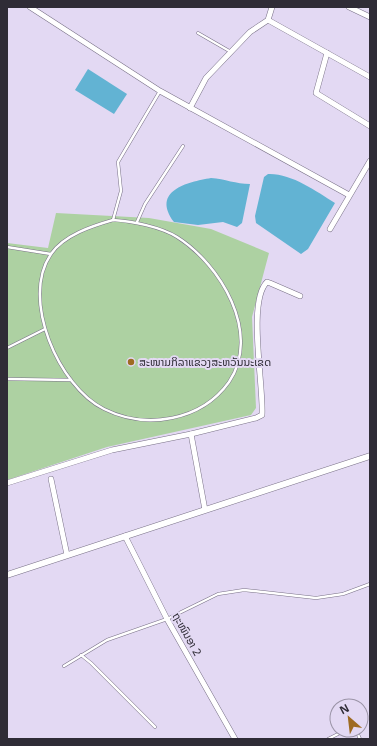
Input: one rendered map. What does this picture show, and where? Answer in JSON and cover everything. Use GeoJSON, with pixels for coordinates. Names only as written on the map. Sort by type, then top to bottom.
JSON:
{"type":"FeatureCollection","features":[{"type":"Feature","properties":{"kind":"street"},"geometry":{"type":"LineString","coordinates":[[30,7],[160,91],[349,195]]}},
{"type":"Feature","properties":{"kind":"street"},"geometry":{"type":"LineString","coordinates":[[190,108],[206,78],[250,32],[268,20],[272,7]]}},
{"type":"Feature","properties":{"kind":"street"},"geometry":{"type":"LineString","coordinates":[[350,7],[370,18]]}},
{"type":"Feature","properties":{"kind":"street"},"geometry":{"type":"LineString","coordinates":[[268,20],[370,77]]}},
{"type":"Feature","properties":{"kind":"street"},"geometry":{"type":"LineString","coordinates":[[327,53],[316,93],[370,126]]}},
{"type":"Feature","properties":{"kind":"street"},"geometry":{"type":"LineString","coordinates":[[330,229],[370,161]]}},
{"type":"Feature","properties":{"kind":"street"},"geometry":{"type":"LineString","coordinates":[[7,483],[112,450],[191,434],[256,418],[262,415],[256,318],[262,290],[264,285],[270,282],[300,296]]}},
{"type":"Feature","properties":{"kind":"street"},"geometry":{"type":"LineString","coordinates":[[191,434],[205,510]]}},
{"type":"Feature","properties":{"kind":"street"},"geometry":{"type":"LineString","coordinates":[[7,575],[370,456]]}},
{"type":"Feature","properties":{"kind":"street"},"geometry":{"type":"LineString","coordinates":[[51,479],[67,555]]}},
{"type":"Feature","properties":{"kind":"street","name":"ຖະໜົນອາ 2"},"geometry":{"type":"LineString","coordinates":[[125,536],[167,619],[235,739]]}},
{"type":"Feature","properties":{"kind":"lane"},"geometry":{"type":"LineString","coordinates":[[198,33],[231,52]]}},
{"type":"Feature","properties":{"kind":"lane"},"geometry":{"type":"LineString","coordinates":[[113,220],[121,191],[118,162],[160,91]]}},
{"type":"Feature","properties":{"kind":"lane"},"geometry":{"type":"LineString","coordinates":[[137,222],[145,204],[183,146]]}},
{"type":"Feature","properties":{"kind":"lane"},"geometry":{"type":"LineString","coordinates":[[113,220],[137,222],[176,236],[208,263],[219,278],[234,310],[239,328],[240,351],[235,372],[219,393],[200,410],[176,418],[160,420],[131,418],[104,409],[80,391],[71,380],[50,343],[45,329],[39,300],[44,269],[51,254],[79,232],[113,220]]}},
{"type":"Feature","properties":{"kind":"lane"},"geometry":{"type":"LineString","coordinates":[[7,247],[51,254]]}},
{"type":"Feature","properties":{"kind":"lane"},"geometry":{"type":"LineString","coordinates":[[7,348],[45,329]]}},
{"type":"Feature","properties":{"kind":"lane"},"geometry":{"type":"LineString","coordinates":[[7,379],[71,380]]}},
{"type":"Feature","properties":{"kind":"lane"},"geometry":{"type":"LineString","coordinates":[[64,666],[107,640],[167,619],[206,598],[232,591],[244,590],[316,598],[343,594],[370,584]]}},
{"type":"Feature","properties":{"kind":"lane"},"geometry":{"type":"LineString","coordinates":[[81,655],[91,663],[155,727]]}},
{"type":"Feature","properties":{"kind":"green space","name":"ສະໜາມກິລາແຂວງສະຫວັນນະເຂດ"},"geometry":{"type":"Polygon","coordinates":[[[56,213],[149,218],[211,229],[269,253],[252,317],[256,408],[251,415],[107,447],[7,480],[7,243],[48,248],[56,213]]]}},
{"type":"Feature","properties":{"kind":"water"},"geometry":{"type":"Polygon","coordinates":[[[88,69],[127,94],[114,114],[75,90],[88,69]]]}},
{"type":"Feature","properties":{"kind":"water"},"geometry":{"type":"Polygon","coordinates":[[[268,174],[286,176],[312,188],[335,203],[308,249],[301,254],[256,223],[255,216],[264,177],[268,174]]]}},
{"type":"Feature","properties":{"kind":"water"},"geometry":{"type":"Polygon","coordinates":[[[211,178],[250,184],[242,223],[237,227],[223,222],[198,225],[174,222],[168,211],[167,203],[169,196],[175,190],[192,182],[211,178]]]}},
{"type":"Feature","properties":{"kind":"place","name":"ສະໜາມກິລາແຂວງສະຫວັນນະເຂດ"},"geometry":{"type":"Point","coordinates":[131,362]}}]}
